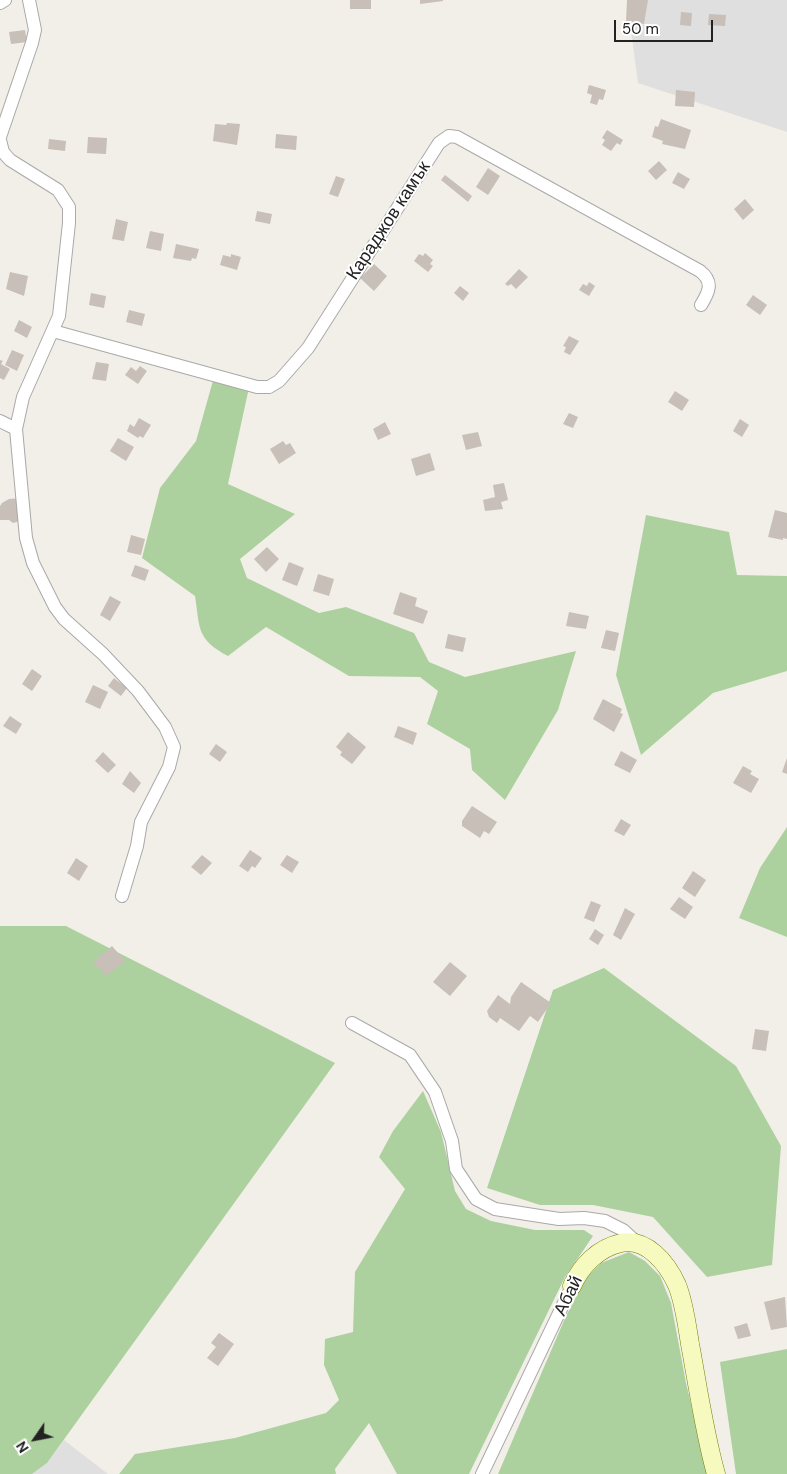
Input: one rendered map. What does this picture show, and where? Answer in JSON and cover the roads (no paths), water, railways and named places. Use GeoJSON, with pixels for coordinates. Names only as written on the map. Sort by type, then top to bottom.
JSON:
{"type":"FeatureCollection","features":[{"type":"Feature","properties":{"kind":"street"},"geometry":{"type":"LineString","coordinates":[[0,3],[5,0]]}},
{"type":"Feature","properties":{"kind":"street"},"geometry":{"type":"LineString","coordinates":[[29,0],[35,30],[0,138],[3,152],[10,160],[58,190],[69,206],[70,223],[59,316],[22,397],[16,429],[26,538],[33,563],[55,608],[138,691],[166,727],[174,748],[169,767],[141,822],[138,846],[122,896]]}},
{"type":"Feature","properties":{"kind":"street","name":"Караджов камък"},"geometry":{"type":"LineString","coordinates":[[53,331],[257,387],[269,387],[279,381],[308,348],[439,143],[449,136],[457,137],[520,170],[700,271],[706,276],[710,284],[709,291],[701,305]]}},
{"type":"Feature","properties":{"kind":"street"},"geometry":{"type":"LineString","coordinates":[[0,421],[16,429]]}},
{"type":"Feature","properties":{"kind":"street"},"geometry":{"type":"LineString","coordinates":[[352,1023],[410,1055],[435,1092],[452,1141],[456,1169],[476,1199],[495,1209],[559,1219],[584,1218],[605,1222],[623,1230],[636,1242],[646,1246],[668,1268],[677,1286],[688,1331],[708,1445],[716,1474]]}},
{"type":"Feature","properties":{"kind":"street","name":"Абай"},"geometry":{"type":"LineString","coordinates":[[482,1474],[577,1274],[594,1255],[614,1245],[636,1242]]}}]}
